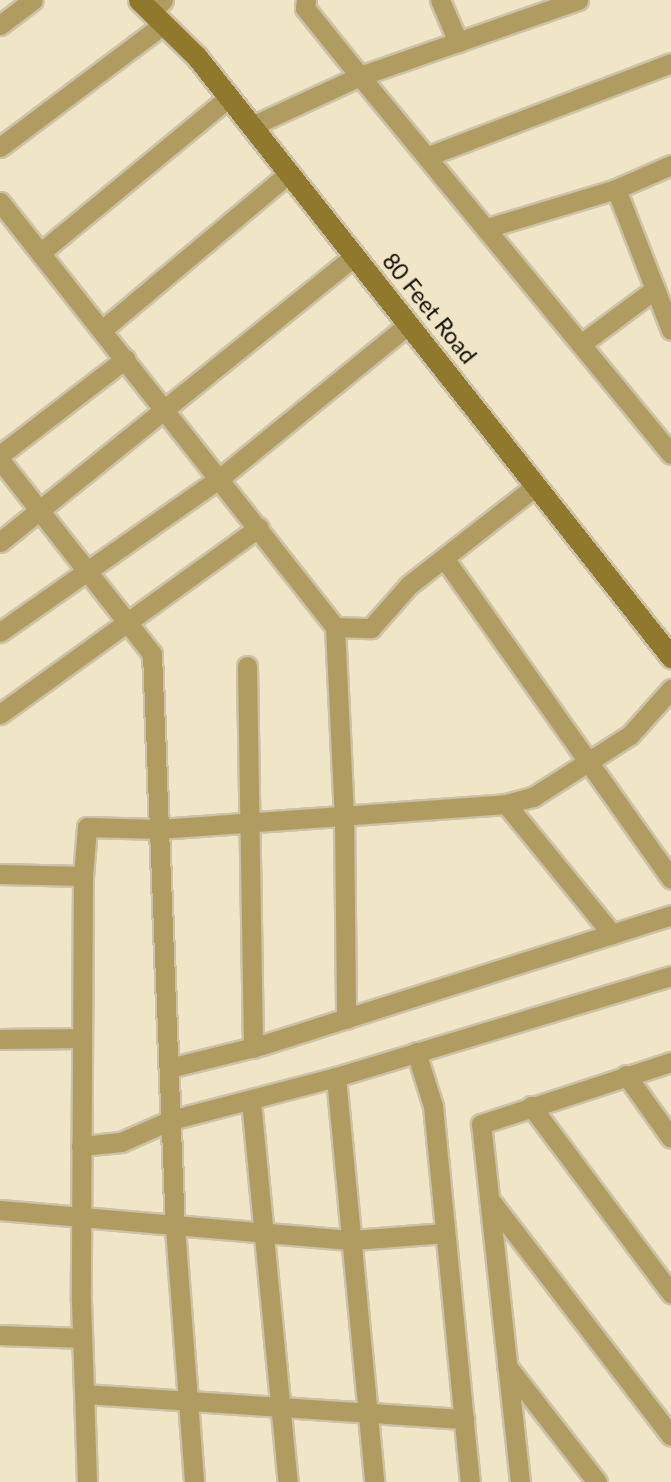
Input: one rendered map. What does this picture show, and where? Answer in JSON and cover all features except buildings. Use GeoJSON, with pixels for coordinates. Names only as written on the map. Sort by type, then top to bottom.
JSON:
{"type":"FeatureCollection","features":[{"type":"Feature","properties":{"kind":"main road","name":"80 Feet Road"},"geometry":{"type":"LineString","coordinates":[[154,9],[229,97],[671,657]]}},
{"type":"Feature","properties":{"kind":"street"},"geometry":{"type":"LineString","coordinates":[[0,25],[33,0]]}},
{"type":"Feature","properties":{"kind":"street"},"geometry":{"type":"LineString","coordinates":[[306,0],[305,8],[671,454]]}},
{"type":"Feature","properties":{"kind":"street"},"geometry":{"type":"LineString","coordinates":[[440,0],[457,42]]}},
{"type":"Feature","properties":{"kind":"street"},"geometry":{"type":"LineString","coordinates":[[252,126],[360,76],[457,42],[537,7],[578,0]]}},
{"type":"Feature","properties":{"kind":"street"},"geometry":{"type":"LineString","coordinates":[[0,147],[154,9]]}},
{"type":"Feature","properties":{"kind":"street"},"geometry":{"type":"LineString","coordinates":[[428,156],[671,63]]}},
{"type":"Feature","properties":{"kind":"street"},"geometry":{"type":"LineString","coordinates":[[40,253],[229,97]]}},
{"type":"Feature","properties":{"kind":"street"},"geometry":{"type":"LineString","coordinates":[[487,228],[616,189],[671,165]]}},
{"type":"Feature","properties":{"kind":"street"},"geometry":{"type":"LineString","coordinates":[[102,330],[289,173]]}},
{"type":"Feature","properties":{"kind":"street"},"geometry":{"type":"LineString","coordinates":[[616,189],[671,330]]}},
{"type":"Feature","properties":{"kind":"street"},"geometry":{"type":"LineString","coordinates":[[0,202],[259,527],[335,627],[344,816],[346,1019]]}},
{"type":"Feature","properties":{"kind":"street"},"geometry":{"type":"LineString","coordinates":[[0,542],[166,411],[355,256]]}},
{"type":"Feature","properties":{"kind":"street"},"geometry":{"type":"LineString","coordinates":[[581,344],[655,289]]}},
{"type":"Feature","properties":{"kind":"street"},"geometry":{"type":"LineString","coordinates":[[0,632],[220,478],[409,324]]}},
{"type":"Feature","properties":{"kind":"street"},"geometry":{"type":"LineString","coordinates":[[125,359],[0,457],[152,654],[175,1228],[194,1482]]}},
{"type":"Feature","properties":{"kind":"street"},"geometry":{"type":"LineString","coordinates":[[335,627],[371,628],[409,585],[537,485]]}},
{"type":"Feature","properties":{"kind":"street"},"geometry":{"type":"LineString","coordinates":[[0,714],[259,527]]}},
{"type":"Feature","properties":{"kind":"street"},"geometry":{"type":"LineString","coordinates":[[444,558],[586,763],[671,879]]}},
{"type":"Feature","properties":{"kind":"street"},"geometry":{"type":"LineString","coordinates":[[247,666],[253,1048]]}},
{"type":"Feature","properties":{"kind":"street"},"geometry":{"type":"LineString","coordinates":[[86,1482],[81,1146],[83,876],[87,827],[159,829],[506,804],[533,797],[630,735],[671,689]]}},
{"type":"Feature","properties":{"kind":"street"},"geometry":{"type":"LineString","coordinates":[[506,804],[612,934]]}},
{"type":"Feature","properties":{"kind":"street"},"geometry":{"type":"LineString","coordinates":[[0,874],[83,876]]}},
{"type":"Feature","properties":{"kind":"street"},"geometry":{"type":"LineString","coordinates":[[169,1068],[253,1048],[671,915]]}},
{"type":"Feature","properties":{"kind":"street"},"geometry":{"type":"LineString","coordinates":[[81,1146],[121,1142],[171,1120],[336,1077],[671,976]]}},
{"type":"Feature","properties":{"kind":"street"},"geometry":{"type":"LineString","coordinates":[[0,1039],[82,1038]]}},
{"type":"Feature","properties":{"kind":"street"},"geometry":{"type":"LineString","coordinates":[[416,1052],[433,1106],[470,1482]]}},
{"type":"Feature","properties":{"kind":"street"},"geometry":{"type":"LineString","coordinates":[[520,1482],[481,1124],[671,1062]]}},
{"type":"Feature","properties":{"kind":"street"},"geometry":{"type":"LineString","coordinates":[[626,1075],[671,1138]]}},
{"type":"Feature","properties":{"kind":"street"},"geometry":{"type":"LineString","coordinates":[[336,1077],[374,1482]]}},
{"type":"Feature","properties":{"kind":"street"},"geometry":{"type":"LineString","coordinates":[[251,1101],[279,1407],[289,1482]]}},
{"type":"Feature","properties":{"kind":"street"},"geometry":{"type":"LineString","coordinates":[[531,1106],[671,1293]]}},
{"type":"Feature","properties":{"kind":"street"},"geometry":{"type":"LineString","coordinates":[[489,1199],[671,1436]]}},
{"type":"Feature","properties":{"kind":"street"},"geometry":{"type":"LineString","coordinates":[[0,1210],[84,1214],[175,1228],[353,1240],[445,1233]]}},
{"type":"Feature","properties":{"kind":"street"},"geometry":{"type":"LineString","coordinates":[[0,1335],[82,1338]]}},
{"type":"Feature","properties":{"kind":"street"},"geometry":{"type":"LineString","coordinates":[[506,1365],[597,1482]]}},
{"type":"Feature","properties":{"kind":"street"},"geometry":{"type":"LineString","coordinates":[[85,1394],[464,1419]]}}]}
